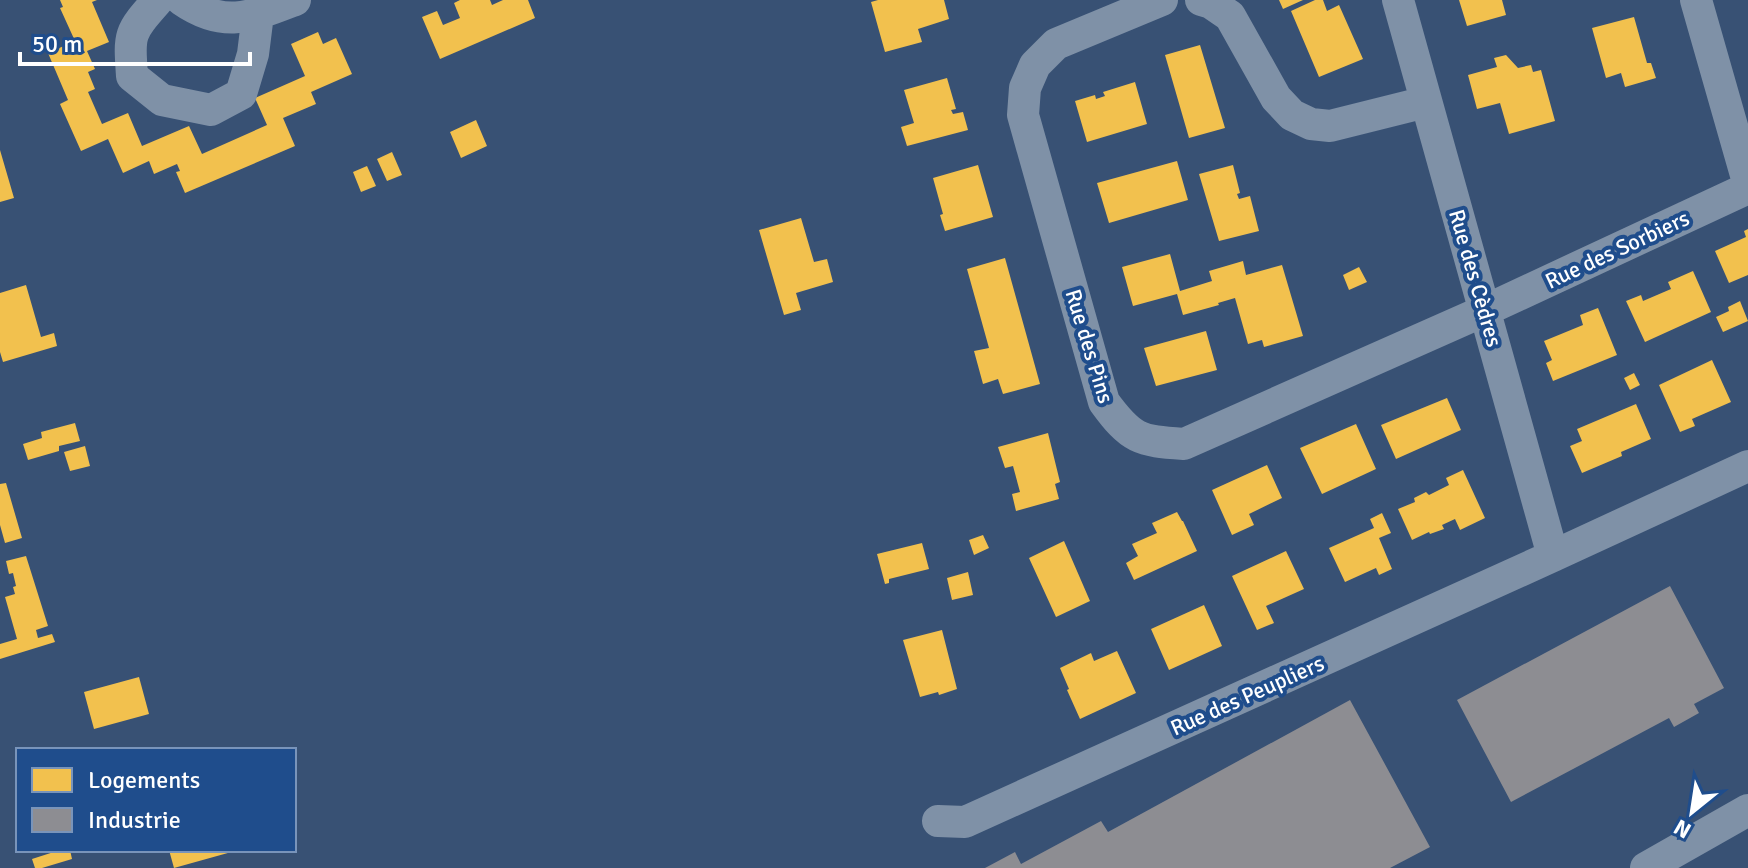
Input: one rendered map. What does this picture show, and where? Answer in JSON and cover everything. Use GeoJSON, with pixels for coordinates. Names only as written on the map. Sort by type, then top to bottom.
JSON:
{"type":"FeatureCollection","features":[{"type":"Feature","properties":{"kind":"street"},"geometry":{"type":"LineString","coordinates":[[158,0],[134,27],[130,45],[132,76],[162,100],[211,110],[241,94],[253,54],[258,14]]}},
{"type":"Feature","properties":{"kind":"street"},"geometry":{"type":"LineString","coordinates":[[182,0],[198,11],[232,18],[258,14],[295,0]]}},
{"type":"Feature","properties":{"kind":"street","name":"Rue des Pins"},"geometry":{"type":"LineString","coordinates":[[1162,0],[1056,44],[1035,65],[1025,88],[1023,115],[1095,372],[1104,402],[1121,426],[1148,442],[1184,444],[1486,310]]}},
{"type":"Feature","properties":{"kind":"street"},"geometry":{"type":"LineString","coordinates":[[1201,0],[1230,16],[1276,98],[1292,115],[1311,124],[1330,126],[1426,102]]}},
{"type":"Feature","properties":{"kind":"street","name":"Rue des Cèdres"},"geometry":{"type":"LineString","coordinates":[[1398,0],[1553,556]]}},
{"type":"Feature","properties":{"kind":"street","name":"Rue des Sorbiers"},"geometry":{"type":"LineString","coordinates":[[1486,310],[1748,185],[1696,0]]}},
{"type":"Feature","properties":{"kind":"street","name":"Rue des Peupliers"},"geometry":{"type":"LineString","coordinates":[[938,821],[965,822],[1748,466]]}},
{"type":"Feature","properties":{"kind":"street"},"geometry":{"type":"LineString","coordinates":[[1646,868],[1748,810]]}},
{"type":"Feature","properties":{"kind":"building: Logements"},"geometry":{"type":"Polygon","coordinates":[[[60,0],[97,0],[92,2],[109,42],[87,51],[95,69],[88,72],[95,89],[88,92],[102,124],[128,113],[142,146],[189,126],[202,154],[267,125],[255,98],[305,76],[291,44],[318,32],[323,44],[336,38],[352,74],[311,92],[316,104],[283,118],[295,146],[185,193],[176,172],[180,171],[177,164],[154,174],[149,161],[123,173],[108,139],[81,151],[60,104],[68,100],[48,53],[75,41],[60,8],[63,7],[60,0]]]}},
{"type":"Feature","properties":{"kind":"building: Logements"},"geometry":{"type":"Polygon","coordinates":[[[460,0],[490,0],[492,5],[503,0],[528,0],[535,18],[440,59],[422,17],[437,11],[443,25],[460,18],[454,3],[460,0]]]}},
{"type":"Feature","properties":{"kind":"building: Logements"},"geometry":{"type":"Polygon","coordinates":[[[944,0],[949,19],[918,29],[922,42],[885,52],[871,2],[944,0]]]}},
{"type":"Feature","properties":{"kind":"building: Logements"},"geometry":{"type":"Polygon","coordinates":[[[1279,0],[1303,0],[1283,9],[1279,0]]]}},
{"type":"Feature","properties":{"kind":"building: Logements"},"geometry":{"type":"Polygon","coordinates":[[[1315,0],[1323,0],[1327,11],[1339,5],[1363,59],[1319,77],[1291,11],[1315,0]]]}},
{"type":"Feature","properties":{"kind":"building: Logements"},"geometry":{"type":"Polygon","coordinates":[[[1459,0],[1502,0],[1506,15],[1467,26],[1459,0]]]}},
{"type":"Feature","properties":{"kind":"building: Logements"},"geometry":{"type":"Polygon","coordinates":[[[1634,17],[1647,63],[1651,63],[1656,78],[1625,87],[1621,73],[1606,78],[1592,28],[1634,17]]]}},
{"type":"Feature","properties":{"kind":"building: Logements"},"geometry":{"type":"Polygon","coordinates":[[[1200,45],[1225,128],[1189,138],[1165,55],[1200,45]]]}},
{"type":"Feature","properties":{"kind":"building: Logements"},"geometry":{"type":"Polygon","coordinates":[[[1506,55],[1518,68],[1531,65],[1533,72],[1541,70],[1555,121],[1509,134],[1500,103],[1477,109],[1468,75],[1497,67],[1494,58],[1506,55]]]}},
{"type":"Feature","properties":{"kind":"building: Logements"},"geometry":{"type":"Polygon","coordinates":[[[947,78],[956,109],[951,110],[953,114],[963,112],[968,130],[907,146],[901,127],[914,123],[904,90],[947,78]]]}},
{"type":"Feature","properties":{"kind":"building: Logements"},"geometry":{"type":"Polygon","coordinates":[[[1135,82],[1147,124],[1087,142],[1075,101],[1095,95],[1096,99],[1105,96],[1103,92],[1135,82]]]}},
{"type":"Feature","properties":{"kind":"building: Logements"},"geometry":{"type":"Polygon","coordinates":[[[476,120],[487,146],[461,158],[450,132],[476,120]]]}},
{"type":"Feature","properties":{"kind":"building: Logements"},"geometry":{"type":"Polygon","coordinates":[[[0,150],[14,198],[0,202],[0,150]]]}},
{"type":"Feature","properties":{"kind":"building: Logements"},"geometry":{"type":"Polygon","coordinates":[[[392,152],[402,175],[387,181],[377,159],[392,152]]]}},
{"type":"Feature","properties":{"kind":"building: Logements"},"geometry":{"type":"Polygon","coordinates":[[[1177,161],[1188,200],[1109,223],[1097,183],[1177,161]]]}},
{"type":"Feature","properties":{"kind":"building: Logements"},"geometry":{"type":"Polygon","coordinates":[[[978,165],[993,217],[945,231],[933,178],[978,165]]]}},
{"type":"Feature","properties":{"kind":"building: Logements"},"geometry":{"type":"Polygon","coordinates":[[[1233,165],[1240,193],[1237,194],[1239,199],[1250,196],[1259,231],[1219,241],[1199,174],[1233,165]]]}},
{"type":"Feature","properties":{"kind":"building: Logements"},"geometry":{"type":"Polygon","coordinates":[[[367,166],[376,186],[361,192],[353,172],[367,166]]]}},
{"type":"Feature","properties":{"kind":"building: Logements"},"geometry":{"type":"Polygon","coordinates":[[[801,218],[814,262],[827,259],[833,282],[796,293],[801,310],[784,315],[759,230],[801,218]]]}},
{"type":"Feature","properties":{"kind":"building: Logements"},"geometry":{"type":"Polygon","coordinates":[[[1748,229],[1748,275],[1729,283],[1715,251],[1746,237],[1744,231],[1748,229]]]}},
{"type":"Feature","properties":{"kind":"building: Logements"},"geometry":{"type":"Polygon","coordinates":[[[1170,254],[1180,291],[1212,281],[1209,271],[1243,261],[1246,275],[1282,265],[1303,336],[1264,347],[1262,340],[1248,344],[1235,298],[1183,315],[1177,294],[1133,306],[1122,267],[1170,254]]]}},
{"type":"Feature","properties":{"kind":"building: Logements"},"geometry":{"type":"Polygon","coordinates":[[[1005,258],[1040,384],[1003,394],[998,379],[983,384],[974,351],[989,348],[967,269],[1005,258]]]}},
{"type":"Feature","properties":{"kind":"building: Logements"},"geometry":{"type":"Polygon","coordinates":[[[1359,267],[1367,282],[1349,290],[1343,275],[1359,267]]]}},
{"type":"Feature","properties":{"kind":"building: Logements"},"geometry":{"type":"Polygon","coordinates":[[[1693,271],[1711,312],[1645,342],[1626,301],[1641,295],[1643,301],[1671,289],[1668,282],[1693,271]]]}},
{"type":"Feature","properties":{"kind":"building: Logements"},"geometry":{"type":"Polygon","coordinates":[[[26,285],[41,337],[54,333],[57,346],[3,362],[0,352],[0,293],[26,285]]]}},
{"type":"Feature","properties":{"kind":"building: Logements"},"geometry":{"type":"Polygon","coordinates":[[[1740,301],[1748,321],[1723,332],[1716,317],[1740,301]]]}},
{"type":"Feature","properties":{"kind":"building: Logements"},"geometry":{"type":"Polygon","coordinates":[[[1598,308],[1617,355],[1553,381],[1546,363],[1552,360],[1544,341],[1583,325],[1580,315],[1598,308]]]}},
{"type":"Feature","properties":{"kind":"building: Logements"},"geometry":{"type":"Polygon","coordinates":[[[1206,331],[1217,370],[1156,386],[1144,348],[1206,331]]]}},
{"type":"Feature","properties":{"kind":"building: Logements"},"geometry":{"type":"Polygon","coordinates":[[[1712,360],[1731,402],[1692,419],[1695,426],[1680,432],[1659,385],[1712,360]]]}},
{"type":"Feature","properties":{"kind":"building: Logements"},"geometry":{"type":"Polygon","coordinates":[[[1634,373],[1640,385],[1630,390],[1624,378],[1634,373]]]}},
{"type":"Feature","properties":{"kind":"building: Logements"},"geometry":{"type":"Polygon","coordinates":[[[1447,398],[1461,430],[1396,459],[1381,425],[1447,398]]]}},
{"type":"Feature","properties":{"kind":"building: Logements"},"geometry":{"type":"Polygon","coordinates":[[[1636,404],[1651,439],[1621,452],[1622,456],[1582,473],[1570,446],[1582,441],[1577,429],[1636,404]]]}},
{"type":"Feature","properties":{"kind":"building: Logements"},"geometry":{"type":"Polygon","coordinates":[[[75,423],[80,441],[59,446],[59,451],[28,460],[23,444],[42,438],[41,432],[75,423]]]}},
{"type":"Feature","properties":{"kind":"building: Logements"},"geometry":{"type":"Polygon","coordinates":[[[1356,424],[1376,469],[1322,494],[1300,448],[1356,424]]]}},
{"type":"Feature","properties":{"kind":"building: Logements"},"geometry":{"type":"Polygon","coordinates":[[[1048,433],[1060,482],[1055,484],[1059,499],[1016,511],[1012,494],[1020,492],[1013,466],[1005,468],[998,447],[1048,433]]]}},
{"type":"Feature","properties":{"kind":"building: Logements"},"geometry":{"type":"Polygon","coordinates":[[[85,446],[90,466],[70,471],[64,452],[85,446]]]}},
{"type":"Feature","properties":{"kind":"building: Logements"},"geometry":{"type":"Polygon","coordinates":[[[1267,465],[1282,498],[1249,514],[1254,525],[1232,535],[1212,490],[1267,465]]]}},
{"type":"Feature","properties":{"kind":"building: Logements"},"geometry":{"type":"Polygon","coordinates":[[[1463,470],[1485,518],[1460,530],[1455,519],[1442,525],[1444,529],[1412,540],[1398,509],[1415,502],[1414,498],[1426,492],[1429,495],[1449,485],[1446,478],[1463,470]]]}},
{"type":"Feature","properties":{"kind":"building: Logements"},"geometry":{"type":"Polygon","coordinates":[[[6,483],[22,538],[5,543],[0,525],[0,484],[6,483]]]}},
{"type":"Feature","properties":{"kind":"building: Logements"},"geometry":{"type":"Polygon","coordinates":[[[1177,512],[1197,551],[1134,580],[1126,563],[1138,556],[1132,544],[1157,533],[1152,523],[1177,512]]]}},
{"type":"Feature","properties":{"kind":"building: Logements"},"geometry":{"type":"Polygon","coordinates":[[[1382,513],[1391,533],[1379,538],[1392,569],[1379,575],[1376,568],[1345,582],[1329,548],[1374,528],[1370,519],[1382,513]]]}},
{"type":"Feature","properties":{"kind":"building: Logements"},"geometry":{"type":"Polygon","coordinates":[[[983,535],[989,548],[974,555],[969,540],[983,535]]]}},
{"type":"Feature","properties":{"kind":"building: Logements"},"geometry":{"type":"Polygon","coordinates":[[[1064,541],[1090,601],[1056,617],[1029,558],[1064,541]]]}},
{"type":"Feature","properties":{"kind":"building: Logements"},"geometry":{"type":"Polygon","coordinates":[[[922,543],[929,569],[889,579],[889,583],[885,584],[877,554],[922,543]]]}},
{"type":"Feature","properties":{"kind":"building: Logements"},"geometry":{"type":"Polygon","coordinates":[[[1286,551],[1304,589],[1266,606],[1274,623],[1257,630],[1232,576],[1286,551]]]}},
{"type":"Feature","properties":{"kind":"building: Logements"},"geometry":{"type":"Polygon","coordinates":[[[26,556],[48,626],[36,630],[38,638],[52,634],[55,642],[0,659],[0,644],[17,639],[5,597],[15,594],[13,587],[16,586],[6,561],[26,556]]]}},
{"type":"Feature","properties":{"kind":"building: Logements"},"geometry":{"type":"Polygon","coordinates":[[[968,572],[973,595],[952,600],[947,578],[968,572]]]}},
{"type":"Feature","properties":{"kind":"building: Logements"},"geometry":{"type":"Polygon","coordinates":[[[1204,605],[1222,646],[1169,670],[1151,629],[1204,605]]]}},
{"type":"Feature","properties":{"kind":"building: Logements"},"geometry":{"type":"Polygon","coordinates":[[[942,630],[957,689],[920,697],[903,640],[942,630]]]}},
{"type":"Feature","properties":{"kind":"building: Logements"},"geometry":{"type":"Polygon","coordinates":[[[1117,651],[1136,693],[1080,719],[1060,668],[1091,653],[1094,661],[1117,651]]]}},
{"type":"Feature","properties":{"kind":"building: Logements"},"geometry":{"type":"Polygon","coordinates":[[[139,677],[149,714],[94,729],[84,692],[139,677]]]}},
{"type":"Feature","properties":{"kind":"building: Logements"},"geometry":{"type":"Polygon","coordinates":[[[54,852],[70,852],[72,859],[35,868],[32,859],[54,852]]]}},
{"type":"Feature","properties":{"kind":"building: Logements"},"geometry":{"type":"Polygon","coordinates":[[[170,852],[231,852],[174,868],[170,852]]]}},
{"type":"Feature","properties":{"kind":"building: Industrie"},"geometry":{"type":"Polygon","coordinates":[[[1670,586],[1724,688],[1694,704],[1699,713],[1674,727],[1669,718],[1511,802],[1457,700],[1670,586]]]}},
{"type":"Feature","properties":{"kind":"building: Industrie"},"geometry":{"type":"Polygon","coordinates":[[[1350,700],[1430,847],[1390,868],[985,868],[1015,852],[1021,864],[1101,821],[1108,832],[1350,700]]]}}]}
